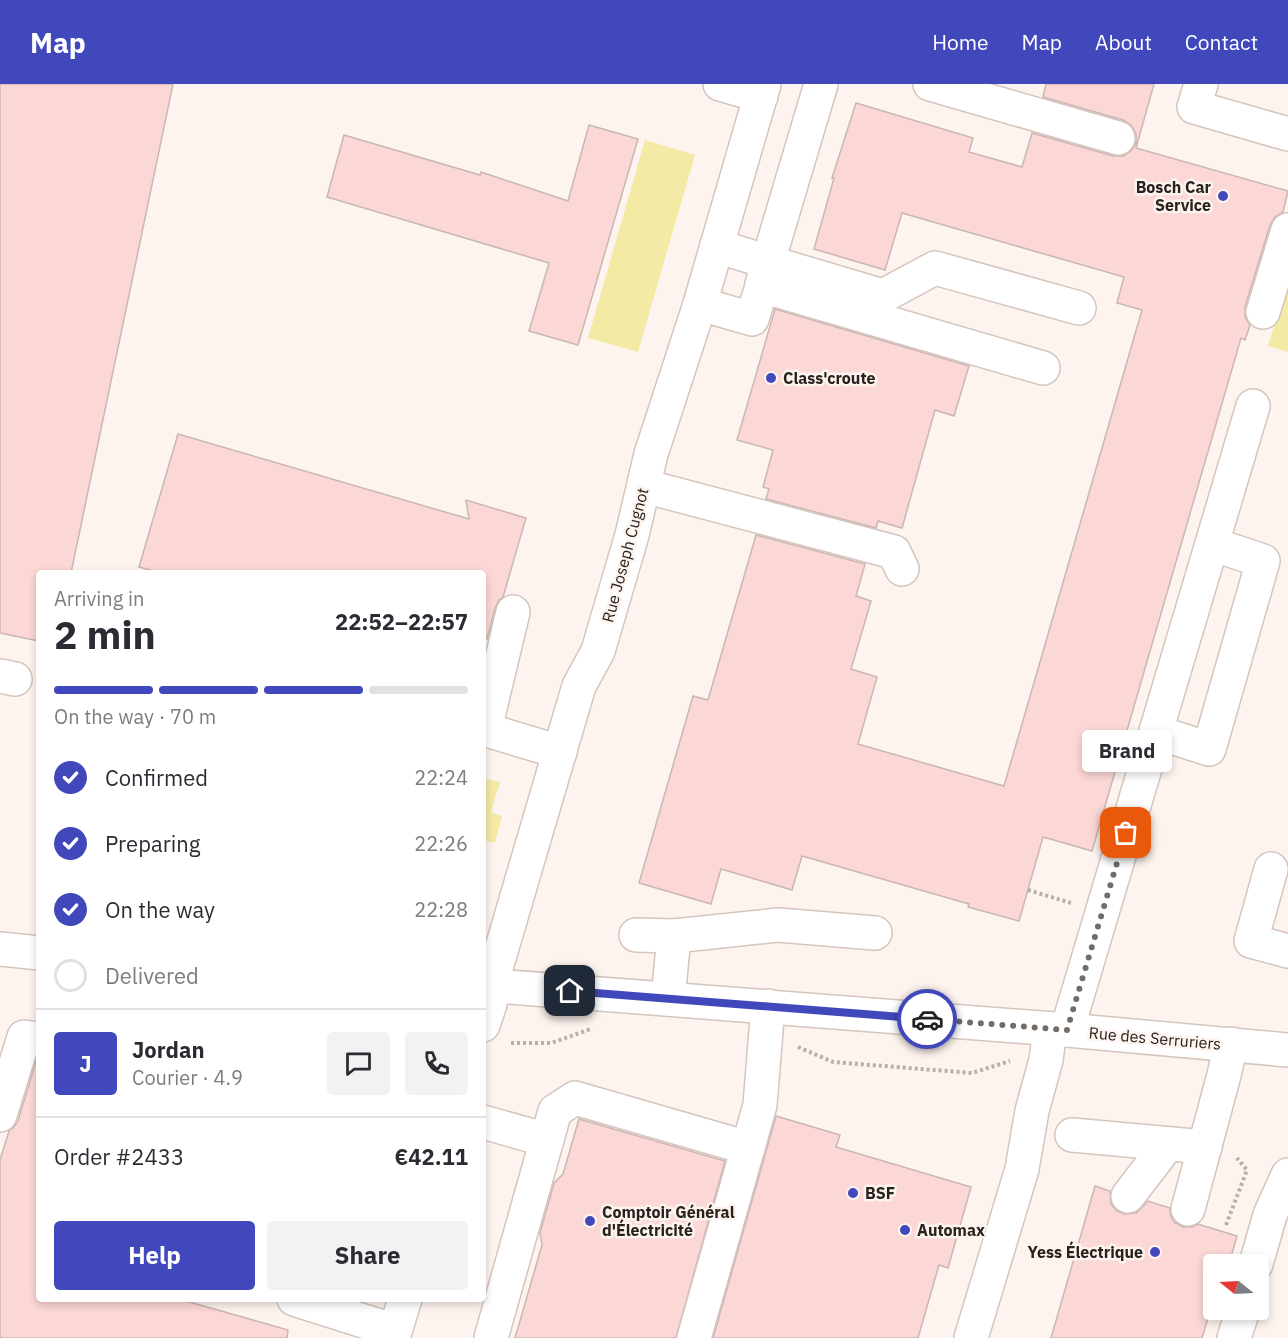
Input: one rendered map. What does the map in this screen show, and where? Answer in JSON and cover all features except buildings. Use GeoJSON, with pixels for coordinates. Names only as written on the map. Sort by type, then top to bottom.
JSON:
{"type":"FeatureCollection","features":[{"type":"Feature","properties":{"kind":"street"},"geometry":{"type":"LineString","coordinates":[[720,84],[763,90]]}},
{"type":"Feature","properties":{"kind":"street"},"geometry":{"type":"LineString","coordinates":[[700,304],[752,320],[820,84]]}},
{"type":"Feature","properties":{"kind":"street"},"geometry":{"type":"LineString","coordinates":[[930,84],[1118,138]]}},
{"type":"Feature","properties":{"kind":"street"},"geometry":{"type":"LineString","coordinates":[[1201,84],[1194,107],[1288,134]]}},
{"type":"Feature","properties":{"kind":"street","name":"Rue Joseph Cugnot"},"geometry":{"type":"LineString","coordinates":[[492,1034],[488,986],[496,968],[579,686],[598,651],[632,535],[651,454],[700,304],[763,90]]}},
{"type":"Feature","properties":{"kind":"street"},"geometry":{"type":"LineString","coordinates":[[1263,312],[1288,230]]}},
{"type":"Feature","properties":{"kind":"street"},"geometry":{"type":"LineString","coordinates":[[717,246],[765,274],[1043,368]]}},
{"type":"Feature","properties":{"kind":"street"},"geometry":{"type":"LineString","coordinates":[[765,274],[883,296],[935,268],[1079,308]]}},
{"type":"Feature","properties":{"kind":"street"},"geometry":{"type":"LineString","coordinates":[[971,1338],[1022,1169],[1032,1111],[1054,1040],[1102,913],[1253,405]]}},
{"type":"Feature","properties":{"kind":"street"},"geometry":{"type":"LineString","coordinates":[[644,486],[894,552],[902,569]]}},
{"type":"Feature","properties":{"kind":"street"},"geometry":{"type":"LineString","coordinates":[[1156,732],[1209,749],[1263,561],[1212,544]]}},
{"type":"Feature","properties":{"kind":"street"},"geometry":{"type":"LineString","coordinates":[[486,721],[513,612]]}},
{"type":"Feature","properties":{"kind":"street"},"geometry":{"type":"LineString","coordinates":[[486,730],[560,752]]}},
{"type":"Feature","properties":{"kind":"street"},"geometry":{"type":"LineString","coordinates":[[1271,870],[1251,941],[1288,951]]}},
{"type":"Feature","properties":{"kind":"street"},"geometry":{"type":"LineString","coordinates":[[636,934],[674,936],[777,925],[875,933]]}},
{"type":"Feature","properties":{"kind":"street"},"geometry":{"type":"LineString","coordinates":[[668,999],[674,936]]}},
{"type":"Feature","properties":{"kind":"street"},"geometry":{"type":"LineString","coordinates":[[0,950],[36,953]]}},
{"type":"Feature","properties":{"kind":"street","name":"Rue des Serruriers"},"geometry":{"type":"LineString","coordinates":[[488,986],[768,1006],[1054,1040],[1231,1044],[1288,1050]]}},
{"type":"Feature","properties":{"kind":"street"},"geometry":{"type":"LineString","coordinates":[[694,1338],[760,1106],[768,1006]]}},
{"type":"Feature","properties":{"kind":"street"},"geometry":{"type":"LineString","coordinates":[[0,1114],[24,1037],[36,1039]]}},
{"type":"Feature","properties":{"kind":"street"},"geometry":{"type":"LineString","coordinates":[[1188,1209],[1231,1044]]}},
{"type":"Feature","properties":{"kind":"street"},"geometry":{"type":"LineString","coordinates":[[491,1338],[555,1111],[575,1098],[748,1148]]}},
{"type":"Feature","properties":{"kind":"street"},"geometry":{"type":"LineString","coordinates":[[486,1123],[547,1140]]}},
{"type":"Feature","properties":{"kind":"street"},"geometry":{"type":"LineString","coordinates":[[1072,1135],[1205,1147]]}},
{"type":"Feature","properties":{"kind":"street"},"geometry":{"type":"LineString","coordinates":[[1128,1196],[1168,1144]]}},
{"type":"Feature","properties":{"kind":"street"},"geometry":{"type":"LineString","coordinates":[[1259,1254],[1270,1215],[1288,1175]]}},
{"type":"Feature","properties":{"kind":"street"},"geometry":{"type":"LineString","coordinates":[[303,1302],[394,1334],[404,1302]]}},
{"type":"Feature","properties":{"kind":"street"},"geometry":{"type":"LineString","coordinates":[[1234,1338],[1240,1320]]}},
{"type":"Feature","properties":{"kind":"path"},"geometry":{"type":"LineString","coordinates":[[1028,890],[1102,913]]}},
{"type":"Feature","properties":{"kind":"path"},"geometry":{"type":"LineString","coordinates":[[492,1034],[551,1043],[596,1027]]}},
{"type":"Feature","properties":{"kind":"path"},"geometry":{"type":"LineString","coordinates":[[765,1039],[784,1041],[833,1062],[972,1073],[1018,1058],[1054,1040]]}},
{"type":"Feature","properties":{"kind":"shaded area"},"geometry":{"type":"Polygon","coordinates":[[[645,140],[695,155],[638,352],[588,338],[645,140]]]}},
{"type":"Feature","properties":{"kind":"shaded area"},"geometry":{"type":"Polygon","coordinates":[[[1288,281],[1288,352],[1268,346],[1288,281]]]}},
{"type":"Feature","properties":{"kind":"shaded area"},"geometry":{"type":"Polygon","coordinates":[[[486,779],[500,782],[491,812],[502,816],[495,843],[486,841],[486,779]]]}},
{"type":"Feature","properties":{"kind":"way so far"},"geometry":{"type":"LineString","coordinates":[[927,1019],[1067,1030],[1126,833]]}},
{"type":"Feature","properties":{"kind":"place","name":"Bosch Car Service"},"geometry":{"type":"Point","coordinates":[1223,196]}},
{"type":"Feature","properties":{"kind":"place","name":"Class'croute"},"geometry":{"type":"Point","coordinates":[771,378]}},
{"type":"Feature","properties":{"kind":"place","name":"Brand"},"geometry":{"type":"Point","coordinates":[1126,833]}},
{"type":"Feature","properties":{"kind":"place","name":"BSF"},"geometry":{"type":"Point","coordinates":[853,1193]}},
{"type":"Feature","properties":{"kind":"place","name":"Comptoir Général d'Électricité"},"geometry":{"type":"Point","coordinates":[590,1221]}},
{"type":"Feature","properties":{"kind":"place","name":"Automax"},"geometry":{"type":"Point","coordinates":[905,1230]}},
{"type":"Feature","properties":{"kind":"place","name":"Yess Électrique"},"geometry":{"type":"Point","coordinates":[1155,1252]}},
{"type":"Feature","properties":{"kind":"route"},"geometry":{"type":"LineString","coordinates":[[570,991],[927,1019]]}}]}
